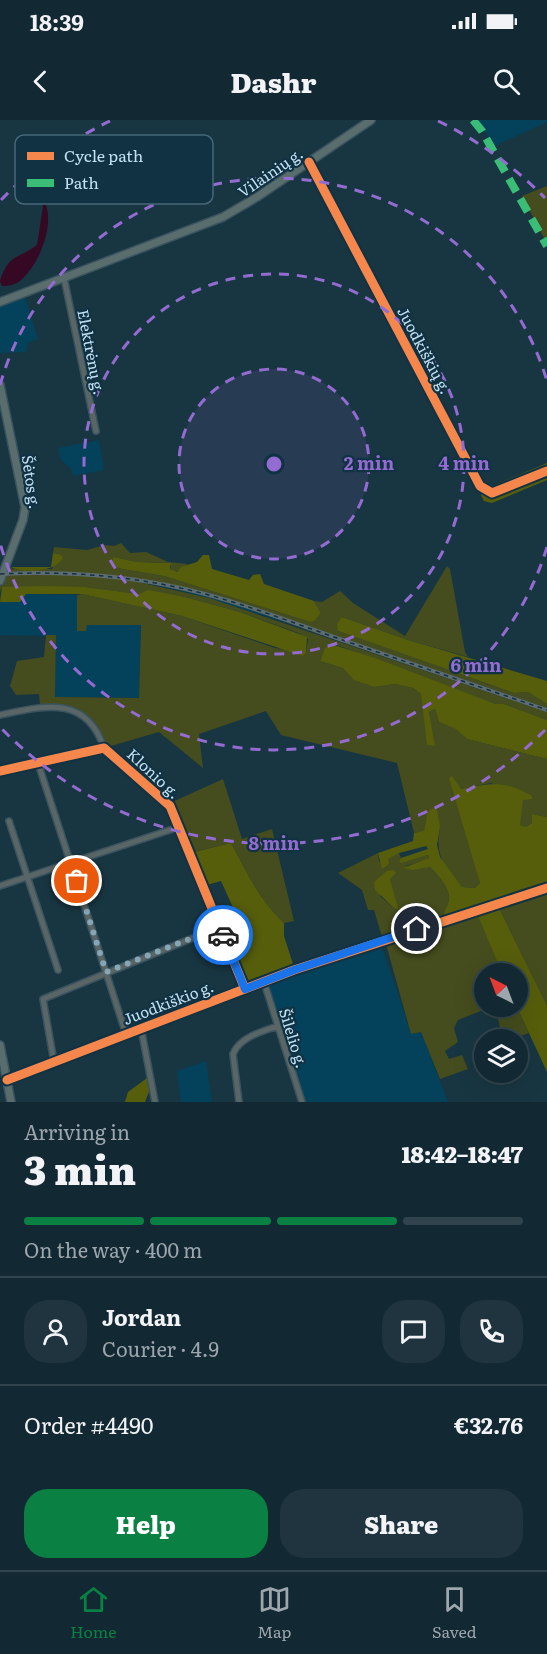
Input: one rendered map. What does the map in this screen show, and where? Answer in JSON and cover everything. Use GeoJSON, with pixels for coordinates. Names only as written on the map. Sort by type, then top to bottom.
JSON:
{"type":"FeatureCollection","features":[{"type":"Feature","properties":{"kind":"main road","name":"Vilainių g."},"geometry":{"type":"LineString","coordinates":[[0,302],[223,217],[258,197],[370,120]]}},
{"type":"Feature","properties":{"kind":"main road","name":"Šėtos g."},"geometry":{"type":"LineString","coordinates":[[0,384],[25,507],[24,520],[0,581]]}},
{"type":"Feature","properties":{"kind":"main road"},"geometry":{"type":"LineString","coordinates":[[0,1045],[11,1102]]}},
{"type":"Feature","properties":{"kind":"street","name":"Juodkiškių g."},"geometry":{"type":"LineString","coordinates":[[309,162],[480,486],[492,493],[547,471]]}},
{"type":"Feature","properties":{"kind":"street","name":"Elektrėnų g."},"geometry":{"type":"LineString","coordinates":[[64,278],[96,431]]}},
{"type":"Feature","properties":{"kind":"street"},"geometry":{"type":"LineString","coordinates":[[0,715],[46,706],[63,707],[90,721],[96,728],[104,748]]}},
{"type":"Feature","properties":{"kind":"street","name":"Klonio g."},"geometry":{"type":"LineString","coordinates":[[0,771],[104,748],[170,806],[245,989]]}},
{"type":"Feature","properties":{"kind":"street"},"geometry":{"type":"LineString","coordinates":[[38,763],[126,1034]]}},
{"type":"Feature","properties":{"kind":"street"},"geometry":{"type":"LineString","coordinates":[[9,821],[58,970]]}},
{"type":"Feature","properties":{"kind":"street"},"geometry":{"type":"LineString","coordinates":[[0,886],[179,827]]}},
{"type":"Feature","properties":{"kind":"street","name":"Juodkiškio g."},"geometry":{"type":"LineString","coordinates":[[7,1080],[264,981],[547,888]]}},
{"type":"Feature","properties":{"kind":"street"},"geometry":{"type":"LineString","coordinates":[[54,1062],[43,999],[220,927]]}},
{"type":"Feature","properties":{"kind":"street","name":"Šilelio g."},"geometry":{"type":"LineString","coordinates":[[264,981],[302,1102]]}},
{"type":"Feature","properties":{"kind":"street"},"geometry":{"type":"LineString","coordinates":[[239,1102],[233,1054],[236,1047],[258,1033],[278,1026]]}},
{"type":"Feature","properties":{"kind":"street"},"geometry":{"type":"LineString","coordinates":[[141,1028],[155,1102]]}},
{"type":"Feature","properties":{"kind":"shaded area"},"geometry":{"type":"Polygon","coordinates":[[[478,120],[547,120],[547,122],[494,146],[478,120]]]}},
{"type":"Feature","properties":{"kind":"shaded area"},"geometry":{"type":"Polygon","coordinates":[[[43,204],[45,204],[47,231],[40,254],[20,281],[2,286],[0,281],[10,261],[37,245],[43,204]]]}},
{"type":"Feature","properties":{"kind":"shaded area"},"geometry":{"type":"Polygon","coordinates":[[[25,297],[38,339],[28,343],[26,352],[0,353],[0,307],[25,297]]]}},
{"type":"Feature","properties":{"kind":"shaded area"},"geometry":{"type":"Polygon","coordinates":[[[99,440],[104,470],[73,476],[71,469],[60,459],[58,448],[99,440]]]}},
{"type":"Feature","properties":{"kind":"shaded area"},"geometry":{"type":"Polygon","coordinates":[[[45,571],[134,578],[210,593],[547,708],[547,712],[288,623],[182,591],[134,581],[6,575],[7,572],[45,571]]]}},
{"type":"Feature","properties":{"kind":"shaded area"},"geometry":{"type":"Polygon","coordinates":[[[26,594],[77,595],[78,631],[86,625],[141,625],[139,698],[55,697],[56,636],[0,635],[0,602],[20,602],[26,594]]]}},
{"type":"Feature","properties":{"kind":"shaded area"},"geometry":{"type":"Polygon","coordinates":[[[379,944],[411,1034],[421,1032],[448,1102],[304,1102],[268,981],[379,944]]]}},
{"type":"Feature","properties":{"kind":"shaded area"},"geometry":{"type":"Polygon","coordinates":[[[206,1061],[212,1102],[181,1102],[177,1071],[206,1061]]]}},
{"type":"Feature","properties":{"kind":"green space"},"geometry":{"type":"Polygon","coordinates":[[[547,186],[547,244],[522,196],[547,186]]]}},
{"type":"Feature","properties":{"kind":"green space"},"geometry":{"type":"Polygon","coordinates":[[[547,463],[547,480],[492,503],[484,501],[481,495],[490,487],[547,463]]]}},
{"type":"Feature","properties":{"kind":"green space"},"geometry":{"type":"Polygon","coordinates":[[[121,543],[130,553],[146,552],[168,562],[188,564],[176,572],[170,569],[172,563],[137,562],[114,557],[122,569],[164,576],[310,622],[321,613],[314,601],[322,602],[340,591],[353,603],[405,636],[447,566],[450,569],[465,652],[468,657],[405,639],[342,617],[338,631],[514,693],[528,692],[547,704],[547,708],[210,593],[134,578],[45,571],[7,572],[9,567],[13,569],[52,569],[59,554],[53,553],[54,547],[87,550],[121,543]]]}},
{"type":"Feature","properties":{"kind":"green space"},"geometry":{"type":"Polygon","coordinates":[[[53,553],[63,557],[60,562],[48,569],[23,571],[11,567],[51,567],[53,553]]]}},
{"type":"Feature","properties":{"kind":"green space"},"geometry":{"type":"Polygon","coordinates":[[[203,555],[209,555],[212,569],[249,580],[253,575],[260,574],[264,584],[314,601],[321,613],[310,622],[164,576],[122,569],[111,562],[114,557],[137,562],[170,563],[173,564],[170,569],[177,572],[181,567],[197,562],[203,555]]]}},
{"type":"Feature","properties":{"kind":"green space"},"geometry":{"type":"Polygon","coordinates":[[[6,575],[85,575],[134,581],[209,598],[547,712],[547,720],[504,704],[496,704],[337,645],[330,644],[320,661],[343,668],[355,680],[374,687],[395,684],[413,688],[421,694],[434,746],[429,712],[435,709],[439,722],[456,728],[467,739],[547,759],[547,817],[532,814],[532,823],[526,827],[519,826],[523,799],[491,783],[461,789],[480,883],[475,888],[462,887],[442,860],[439,846],[440,827],[426,822],[424,832],[414,833],[397,763],[281,735],[266,711],[199,734],[203,768],[159,732],[104,748],[96,728],[63,707],[40,706],[39,694],[16,695],[10,686],[17,661],[44,657],[46,635],[56,635],[55,697],[139,698],[141,625],[87,625],[86,631],[77,631],[77,595],[82,594],[182,616],[275,648],[306,652],[308,639],[298,633],[240,612],[185,597],[148,591],[139,594],[84,587],[2,587],[0,592],[0,586],[6,575]]]}},
{"type":"Feature","properties":{"kind":"green space"},"geometry":{"type":"Polygon","coordinates":[[[2,587],[85,587],[139,594],[148,590],[185,597],[240,612],[307,637],[306,652],[303,656],[182,616],[82,594],[26,594],[20,602],[0,602],[2,587]]]}},
{"type":"Feature","properties":{"kind":"green space"},"geometry":{"type":"Polygon","coordinates":[[[342,617],[405,639],[547,681],[547,704],[528,692],[514,693],[338,631],[337,624],[342,617]]]}},
{"type":"Feature","properties":{"kind":"green space"},"geometry":{"type":"Polygon","coordinates":[[[331,644],[375,658],[496,704],[504,704],[547,720],[547,759],[467,739],[456,729],[439,722],[435,709],[429,712],[435,746],[427,745],[421,694],[413,688],[395,684],[374,687],[354,680],[343,668],[320,661],[325,648],[331,644]]]}},
{"type":"Feature","properties":{"kind":"green space"},"geometry":{"type":"Polygon","coordinates":[[[452,776],[461,789],[497,784],[514,787],[532,796],[532,799],[523,800],[520,825],[526,827],[532,823],[532,814],[547,817],[547,885],[447,916],[444,913],[449,894],[436,873],[430,867],[412,870],[403,868],[429,858],[428,855],[401,863],[399,861],[401,858],[428,849],[426,846],[399,853],[388,859],[389,864],[382,869],[378,853],[413,841],[414,833],[424,831],[428,811],[433,808],[437,810],[440,827],[437,845],[440,857],[462,887],[475,888],[480,883],[449,778],[452,776]]]}},
{"type":"Feature","properties":{"kind":"green space"},"geometry":{"type":"Polygon","coordinates":[[[223,779],[242,839],[272,829],[294,921],[284,923],[275,914],[254,885],[231,843],[189,853],[168,804],[223,779]]]}},
{"type":"Feature","properties":{"kind":"green space"},"geometry":{"type":"Polygon","coordinates":[[[231,843],[261,895],[284,923],[284,936],[293,964],[247,983],[243,980],[220,927],[240,923],[221,881],[203,886],[190,853],[231,843]]]}},
{"type":"Feature","properties":{"kind":"green space"},"geometry":{"type":"Polygon","coordinates":[[[378,853],[379,862],[399,853],[401,858],[399,861],[428,855],[429,858],[425,861],[405,866],[430,867],[439,877],[449,894],[445,913],[447,916],[382,937],[374,910],[368,910],[362,890],[338,873],[378,853]],[[394,870],[380,896],[395,909],[390,878],[394,870]]]}},
{"type":"Feature","properties":{"kind":"green space"},"geometry":{"type":"Polygon","coordinates":[[[394,870],[396,873],[390,879],[398,908],[395,909],[375,890],[374,882],[387,871],[394,870]]]}},
{"type":"Feature","properties":{"kind":"green space"},"geometry":{"type":"Polygon","coordinates":[[[547,891],[547,1007],[528,968],[528,963],[526,963],[498,906],[547,891]]]}},
{"type":"Feature","properties":{"kind":"green space"},"geometry":{"type":"Polygon","coordinates":[[[498,906],[526,963],[498,963],[478,913],[498,906]]]}},
{"type":"Feature","properties":{"kind":"green space"},"geometry":{"type":"Polygon","coordinates":[[[478,913],[498,963],[474,963],[474,1014],[458,1020],[454,1028],[458,1042],[445,1051],[449,1059],[462,1055],[468,1069],[440,1079],[421,1032],[411,1034],[387,942],[478,913]]]}},
{"type":"Feature","properties":{"kind":"green space"},"geometry":{"type":"Polygon","coordinates":[[[528,967],[547,1006],[547,1072],[522,1017],[528,1017],[528,967]]]}},
{"type":"Feature","properties":{"kind":"green space"},"geometry":{"type":"Polygon","coordinates":[[[498,1017],[522,1017],[527,1029],[500,1029],[498,1017]]]}},
{"type":"Feature","properties":{"kind":"green space"},"geometry":{"type":"Polygon","coordinates":[[[147,1078],[150,1089],[145,1102],[125,1102],[128,1092],[147,1078]]]}},
{"type":"Feature","properties":{"kind":"railway"},"geometry":{"type":"LineString","coordinates":[[0,574],[93,575],[139,580],[206,594],[547,710]]}},
{"type":"Feature","properties":{"kind":"marked path"},"geometry":{"type":"LineString","coordinates":[[473,120],[482,131],[547,246]]}},
{"type":"Feature","properties":{"kind":"cycle path"},"geometry":{"type":"LineString","coordinates":[[309,162],[480,486],[492,493],[547,471]]}},
{"type":"Feature","properties":{"kind":"cycle path"},"geometry":{"type":"LineString","coordinates":[[0,771],[104,748],[170,806],[245,989]]}},
{"type":"Feature","properties":{"kind":"cycle path"},"geometry":{"type":"LineString","coordinates":[[7,1080],[294,970],[547,888]]}},
{"type":"Feature","properties":{"kind":"way so far"},"geometry":{"type":"LineString","coordinates":[[77,881],[106,972],[220,927],[223,935]]}},
{"type":"Feature","properties":{"kind":"route"},"geometry":{"type":"LineString","coordinates":[[223,935],[245,989],[294,970],[417,929]]}}]}
